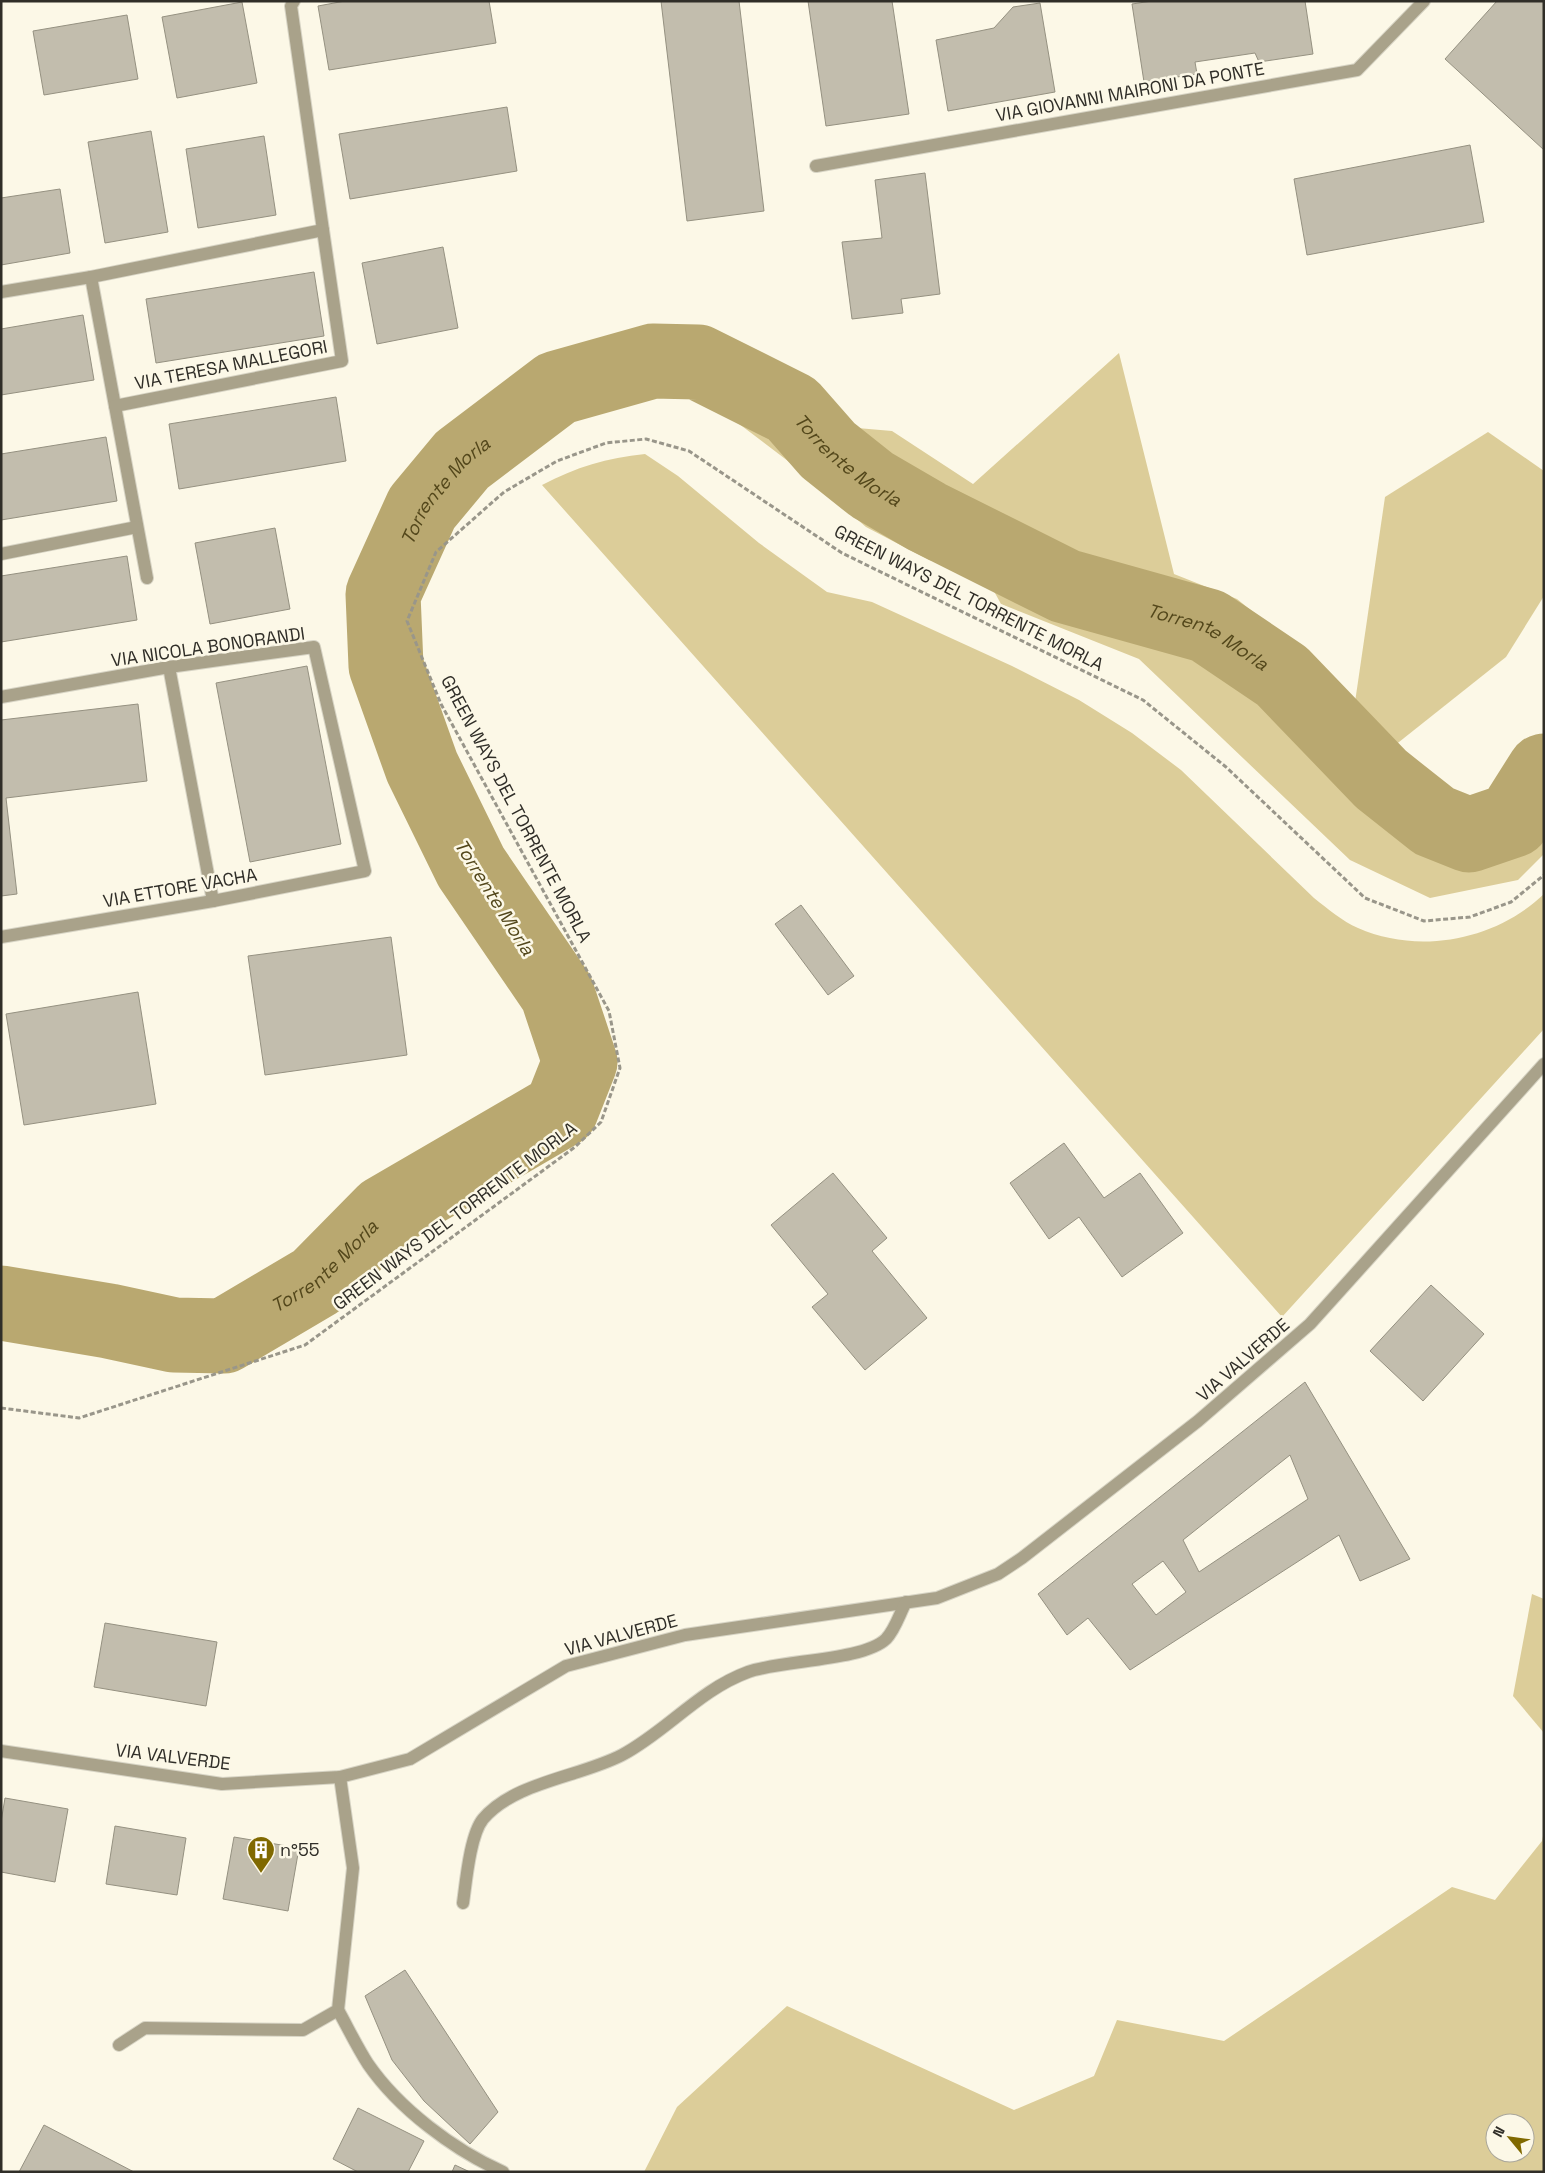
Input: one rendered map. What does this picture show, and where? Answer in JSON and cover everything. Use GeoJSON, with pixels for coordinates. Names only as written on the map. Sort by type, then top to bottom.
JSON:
{"type":"FeatureCollection","features":[{"type":"Feature","properties":{"kind":"street","name":"VIA TERESA MALLEGORI"},"geometry":{"type":"LineString","coordinates":[[115,406],[342,361],[291,6],[294,1]]}},
{"type":"Feature","properties":{"kind":"street","name":"VIA GIOVANNI MAIRONI DA PONTE"},"geometry":{"type":"LineString","coordinates":[[816,166],[1357,70],[1424,1]]}},
{"type":"Feature","properties":{"kind":"street"},"geometry":{"type":"LineString","coordinates":[[1,292],[91,277],[323,230]]}},
{"type":"Feature","properties":{"kind":"street","name":"VIA TERESA MALLEGORI"},"geometry":{"type":"LineString","coordinates":[[91,277],[147,578]]}},
{"type":"Feature","properties":{"kind":"street"},"geometry":{"type":"LineString","coordinates":[[1,554],[138,527]]}},
{"type":"Feature","properties":{"kind":"street","name":"VIA NICOLA BONORANDI"},"geometry":{"type":"LineString","coordinates":[[1,697],[169,667],[314,647],[364,871]]}},
{"type":"Feature","properties":{"kind":"street"},"geometry":{"type":"LineString","coordinates":[[169,667],[213,900]]}},
{"type":"Feature","properties":{"kind":"street","name":"VIA ETTORE VACHA"},"geometry":{"type":"LineString","coordinates":[[1,937],[213,900],[364,871]]}},
{"type":"Feature","properties":{"kind":"street","name":"VIA VALVERDE"},"geometry":{"type":"LineString","coordinates":[[1,1751],[222,1784],[340,1777],[410,1759],[566,1666],[685,1635],[937,1598],[998,1574],[1022,1558],[1198,1422],[1310,1324],[1544,1064]]}},
{"type":"Feature","properties":{"kind":"street"},"geometry":{"type":"LineString","coordinates":[[464,1903],[469,1859],[481,1821],[496,1805],[530,1789],[581,1772],[622,1754],[709,1690],[749,1672],[862,1652],[886,1639],[906,1602]]}},
{"type":"Feature","properties":{"kind":"street"},"geometry":{"type":"LineString","coordinates":[[340,1777],[353,1868],[338,2010],[369,2065],[408,2109],[473,2158],[503,2172]]}},
{"type":"Feature","properties":{"kind":"street"},"geometry":{"type":"LineString","coordinates":[[119,2045],[145,2028],[304,2030],[338,2010]]}},
{"type":"Feature","properties":{"kind":"path","name":"GREEN WAYS DEL TORRENTE MORLA"},"geometry":{"type":"LineString","coordinates":[[1,1408],[78,1418],[305,1345],[575,1146],[601,1122],[620,1068],[609,1011],[441,704],[407,621],[436,552],[476,516],[504,492],[557,461],[606,443],[646,439],[689,451],[842,553],[1143,700],[1226,767],[1365,898],[1424,921],[1470,917],[1511,902],[1544,875]]}},
{"type":"Feature","properties":{"kind":"shaded area"},"geometry":{"type":"Polygon","coordinates":[[[1119,353],[1174,574],[1237,599],[1304,653],[1357,777],[1419,827],[1464,850],[1487,847],[1507,839],[1535,803],[1544,787],[1544,854],[1518,880],[1430,898],[1350,860],[1139,659],[1001,604],[984,573],[929,560],[866,527],[805,474],[730,417],[892,431],[973,484],[1119,353]]]}},
{"type":"Feature","properties":{"kind":"shaded area"},"geometry":{"type":"Polygon","coordinates":[[[1488,432],[1544,471],[1544,596],[1506,657],[1394,746],[1354,709],[1385,497],[1488,432]]]}},
{"type":"Feature","properties":{"kind":"shaded area"},"geometry":{"type":"Polygon","coordinates":[[[645,454],[678,476],[759,543],[827,592],[872,602],[1012,666],[1079,700],[1132,733],[1181,770],[1314,898],[1358,928],[1406,941],[1456,938],[1480,932],[1503,923],[1525,910],[1544,894],[1544,1029],[1282,1317],[542,485],[592,464],[645,454]]]}},
{"type":"Feature","properties":{"kind":"shaded area"},"geometry":{"type":"Polygon","coordinates":[[[1532,1594],[1544,1599],[1544,1733],[1513,1696],[1532,1594]]]}},
{"type":"Feature","properties":{"kind":"shaded area"},"geometry":{"type":"Polygon","coordinates":[[[1544,1831],[1544,2172],[644,2172],[677,2107],[787,2006],[1014,2110],[1094,2076],[1117,2020],[1224,2041],[1452,1887],[1495,1900],[1542,1841],[1544,1831]]]}},
{"type":"Feature","properties":{"kind":"building"},"geometry":{"type":"Polygon","coordinates":[[[345,1],[489,1],[496,43],[329,70],[318,6],[345,1]]]}},
{"type":"Feature","properties":{"kind":"building"},"geometry":{"type":"Polygon","coordinates":[[[661,1],[739,1],[764,211],[687,221],[661,1]]]}},
{"type":"Feature","properties":{"kind":"building"},"geometry":{"type":"Polygon","coordinates":[[[808,1],[892,1],[909,114],[826,126],[808,1]]]}},
{"type":"Feature","properties":{"kind":"building"},"geometry":{"type":"Polygon","coordinates":[[[1152,1],[1305,1],[1313,54],[1259,62],[1255,53],[1195,62],[1197,74],[1144,82],[1132,4],[1152,1]]]}},
{"type":"Feature","properties":{"kind":"building"},"geometry":{"type":"Polygon","coordinates":[[[1497,1],[1544,1],[1544,150],[1445,59],[1497,1]]]}},
{"type":"Feature","properties":{"kind":"building"},"geometry":{"type":"Polygon","coordinates":[[[242,2],[257,83],[177,98],[162,17],[242,2]]]}},
{"type":"Feature","properties":{"kind":"building"},"geometry":{"type":"Polygon","coordinates":[[[1040,3],[1055,92],[948,111],[936,40],[994,28],[1013,7],[1040,3]]]}},
{"type":"Feature","properties":{"kind":"building"},"geometry":{"type":"Polygon","coordinates":[[[127,15],[138,79],[44,95],[33,31],[127,15]]]}},
{"type":"Feature","properties":{"kind":"building"},"geometry":{"type":"Polygon","coordinates":[[[507,107],[517,171],[350,199],[339,134],[507,107]]]}},
{"type":"Feature","properties":{"kind":"building"},"geometry":{"type":"Polygon","coordinates":[[[151,131],[168,232],[105,243],[88,142],[151,131]]]}},
{"type":"Feature","properties":{"kind":"building"},"geometry":{"type":"Polygon","coordinates":[[[264,136],[276,215],[198,228],[186,149],[264,136]]]}},
{"type":"Feature","properties":{"kind":"building"},"geometry":{"type":"Polygon","coordinates":[[[1470,145],[1484,222],[1307,255],[1294,179],[1470,145]]]}},
{"type":"Feature","properties":{"kind":"building"},"geometry":{"type":"Polygon","coordinates":[[[925,173],[940,294],[901,299],[903,313],[852,319],[842,242],[882,238],[875,180],[925,173]]]}},
{"type":"Feature","properties":{"kind":"building"},"geometry":{"type":"Polygon","coordinates":[[[60,189],[70,253],[1,265],[1,198],[60,189]]]}},
{"type":"Feature","properties":{"kind":"building"},"geometry":{"type":"Polygon","coordinates":[[[443,247],[458,328],[377,344],[362,263],[443,247]]]}},
{"type":"Feature","properties":{"kind":"building"},"geometry":{"type":"Polygon","coordinates":[[[314,272],[324,336],[156,363],[146,299],[314,272]]]}},
{"type":"Feature","properties":{"kind":"building"},"geometry":{"type":"Polygon","coordinates":[[[83,315],[94,380],[1,395],[1,329],[83,315]]]}},
{"type":"Feature","properties":{"kind":"building"},"geometry":{"type":"Polygon","coordinates":[[[336,397],[346,461],[179,489],[169,424],[336,397]]]}},
{"type":"Feature","properties":{"kind":"building"},"geometry":{"type":"Polygon","coordinates":[[[106,437],[117,501],[1,520],[1,454],[106,437]]]}},
{"type":"Feature","properties":{"kind":"building"},"geometry":{"type":"Polygon","coordinates":[[[275,528],[290,609],[210,624],[195,543],[275,528]]]}},
{"type":"Feature","properties":{"kind":"building"},"geometry":{"type":"Polygon","coordinates":[[[127,556],[137,620],[1,642],[1,576],[127,556]]]}},
{"type":"Feature","properties":{"kind":"building"},"geometry":{"type":"Polygon","coordinates":[[[307,666],[341,844],[250,862],[216,683],[307,666]]]}},
{"type":"Feature","properties":{"kind":"building"},"geometry":{"type":"Polygon","coordinates":[[[138,704],[147,781],[6,798],[17,894],[1,896],[1,720],[138,704]]]}},
{"type":"Feature","properties":{"kind":"building"},"geometry":{"type":"Polygon","coordinates":[[[801,905],[854,976],[828,995],[775,924],[801,905]]]}},
{"type":"Feature","properties":{"kind":"building"},"geometry":{"type":"Polygon","coordinates":[[[391,937],[407,1055],[265,1075],[248,956],[391,937]]]}},
{"type":"Feature","properties":{"kind":"building"},"geometry":{"type":"Polygon","coordinates":[[[138,992],[156,1104],[24,1125],[6,1014],[138,992]]]}},
{"type":"Feature","properties":{"kind":"building"},"geometry":{"type":"Polygon","coordinates":[[[1064,1143],[1104,1198],[1140,1173],[1183,1233],[1122,1277],[1079,1217],[1049,1239],[1010,1183],[1064,1143]]]}},
{"type":"Feature","properties":{"kind":"building"},"geometry":{"type":"Polygon","coordinates":[[[833,1173],[887,1238],[872,1251],[927,1318],[865,1370],[812,1307],[828,1294],[771,1225],[833,1173]]]}},
{"type":"Feature","properties":{"kind":"building"},"geometry":{"type":"Polygon","coordinates":[[[1431,1285],[1484,1334],[1423,1401],[1370,1351],[1431,1285]]]}},
{"type":"Feature","properties":{"kind":"building"},"geometry":{"type":"Polygon","coordinates":[[[1305,1382],[1410,1559],[1360,1581],[1339,1535],[1130,1670],[1088,1618],[1067,1635],[1038,1594],[1305,1382]],[[1290,1455],[1183,1540],[1199,1572],[1308,1499],[1290,1455]],[[1163,1561],[1132,1584],[1156,1615],[1186,1592],[1163,1561]]]}},
{"type":"Feature","properties":{"kind":"building"},"geometry":{"type":"Polygon","coordinates":[[[105,1623],[217,1642],[206,1706],[94,1687],[105,1623]]]}},
{"type":"Feature","properties":{"kind":"building"},"geometry":{"type":"Polygon","coordinates":[[[5,1798],[68,1809],[55,1882],[1,1872],[1,1822],[5,1798]]]}},
{"type":"Feature","properties":{"kind":"building"},"geometry":{"type":"Polygon","coordinates":[[[115,1826],[186,1838],[177,1895],[106,1884],[115,1826]]]}},
{"type":"Feature","properties":{"kind":"building","name":"n°55"},"geometry":{"type":"Polygon","coordinates":[[[234,1837],[299,1848],[288,1911],[223,1899],[234,1837]]]}},
{"type":"Feature","properties":{"kind":"building"},"geometry":{"type":"Polygon","coordinates":[[[405,1970],[498,2112],[470,2144],[424,2101],[392,2060],[365,1996],[405,1970]]]}},
{"type":"Feature","properties":{"kind":"building"},"geometry":{"type":"Polygon","coordinates":[[[358,2108],[424,2141],[408,2172],[358,2172],[333,2159],[358,2108]]]}},
{"type":"Feature","properties":{"kind":"building"},"geometry":{"type":"Polygon","coordinates":[[[44,2125],[134,2172],[19,2172],[44,2125]]]}},
{"type":"Feature","properties":{"kind":"building"},"geometry":{"type":"Polygon","coordinates":[[[455,2165],[470,2172],[452,2172],[455,2165]]]}},
{"type":"Feature","properties":{"kind":"waterway","name":"Torrente Morla"},"geometry":{"type":"LineString","coordinates":[[1,1303],[109,1321],[174,1335],[224,1336],[317,1281],[384,1213],[561,1110],[580,1062],[557,993],[471,867],[422,767],[386,666],[383,594],[422,508],[462,460],[557,388],[653,361],[698,362],[792,409],[828,450],[872,485],[927,517],[1065,586],[1208,626],[1282,676],[1381,779],[1434,821],[1469,835],[1513,820],[1544,771]]}},
{"type":"Feature","properties":{"kind":"place","name":"n°55"},"geometry":{"type":"Point","coordinates":[261,1874]}}]}
